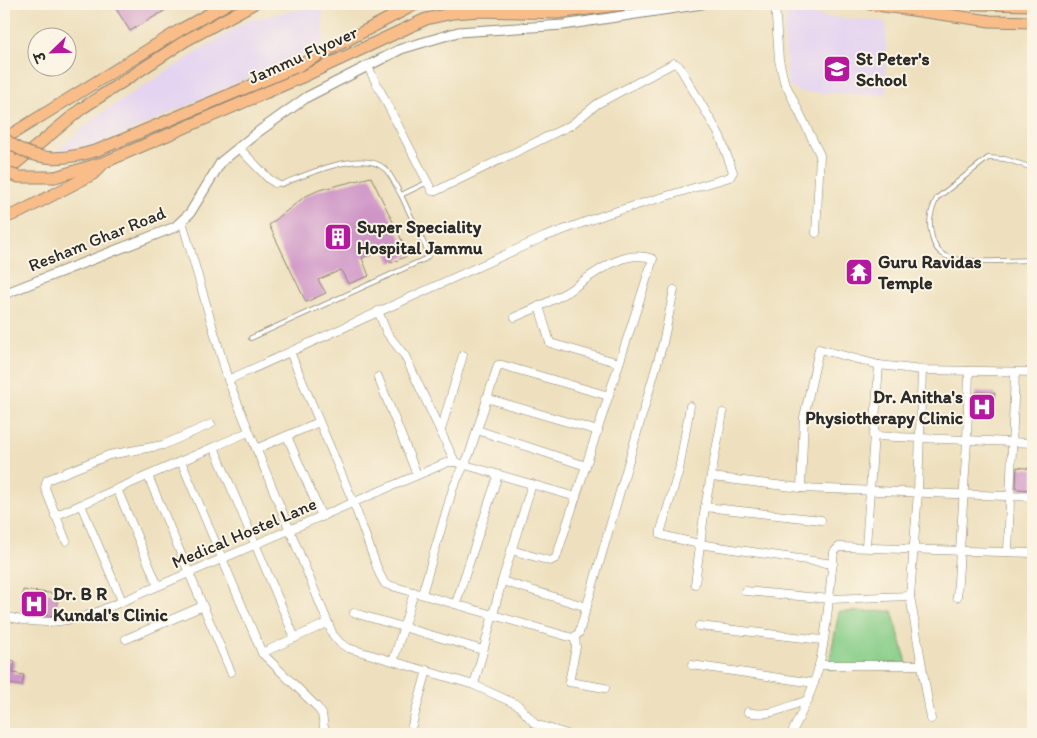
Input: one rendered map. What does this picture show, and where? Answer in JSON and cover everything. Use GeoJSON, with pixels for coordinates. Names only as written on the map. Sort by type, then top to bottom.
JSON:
{"type":"FeatureCollection","features":[{"type":"Feature","properties":{"kind":"main road"},"geometry":{"type":"LineString","coordinates":[[4,138],[180,30],[227,4]]}},
{"type":"Feature","properties":{"kind":"main road"},"geometry":{"type":"LineString","coordinates":[[6,172],[89,104],[185,40],[253,4]]}},
{"type":"Feature","properties":{"kind":"main road","name":"Jammu Flyover"},"geometry":{"type":"LineString","coordinates":[[4,138],[24,152],[44,158],[55,159],[83,155],[298,66],[416,4]]}},
{"type":"Feature","properties":{"kind":"main road","name":"Jammu Flyover"},"geometry":{"type":"LineString","coordinates":[[6,172],[19,177],[55,177],[105,162],[302,77],[426,19],[453,13],[480,11],[557,13],[626,4]]}},
{"type":"Feature","properties":{"kind":"main road"},"geometry":{"type":"LineString","coordinates":[[870,4],[990,20],[1033,22]]}},
{"type":"Feature","properties":{"kind":"main road"},"geometry":{"type":"LineString","coordinates":[[975,4],[1033,5]]}},
{"type":"Feature","properties":{"kind":"main road"},"geometry":{"type":"LineString","coordinates":[[4,147],[10,156],[6,172]]}},
{"type":"Feature","properties":{"kind":"main road"},"geometry":{"type":"LineString","coordinates":[[4,218],[20,212],[93,174],[105,162]]}},
{"type":"Feature","properties":{"kind":"street","name":"Resham Ghar Road"},"geometry":{"type":"LineString","coordinates":[[4,294],[166,232],[182,221],[196,203],[212,173],[238,148],[307,98],[367,65],[401,49],[458,32],[563,25],[702,4]]}},
{"type":"Feature","properties":{"kind":"street"},"geometry":{"type":"LineString","coordinates":[[775,4],[778,51],[784,81],[820,155],[816,233]]}},
{"type":"Feature","properties":{"kind":"street"},"geometry":{"type":"LineString","coordinates":[[228,380],[544,237],[607,214],[730,177],[733,169],[720,136],[679,66],[674,63],[596,104],[571,125],[453,183],[432,191],[426,183],[367,65]]}},
{"type":"Feature","properties":{"kind":"street"},"geometry":{"type":"LineString","coordinates":[[238,148],[268,179],[275,183]]}},
{"type":"Feature","properties":{"kind":"street"},"geometry":{"type":"LineString","coordinates":[[182,221],[228,380],[328,623],[340,643],[348,648],[474,684],[518,705],[535,724],[567,734]]}},
{"type":"Feature","properties":{"kind":"street"},"geometry":{"type":"LineString","coordinates":[[510,550],[554,561],[653,262],[652,258],[629,258],[605,266],[567,291],[515,317]]}},
{"type":"Feature","properties":{"kind":"street"},"geometry":{"type":"LineString","coordinates":[[605,688],[569,682],[576,647],[575,637],[587,607],[663,343],[674,290]]}},
{"type":"Feature","properties":{"kind":"street"},"geometry":{"type":"LineString","coordinates":[[539,306],[550,343],[619,363]]}},
{"type":"Feature","properties":{"kind":"street"},"geometry":{"type":"LineString","coordinates":[[378,311],[387,333],[405,356],[455,462],[576,497]]}},
{"type":"Feature","properties":{"kind":"street"},"geometry":{"type":"LineString","coordinates":[[801,488],[804,417],[819,349],[879,365],[922,370],[1033,372]]}},
{"type":"Feature","properties":{"kind":"street"},"geometry":{"type":"LineString","coordinates":[[290,352],[354,504],[382,579],[390,587],[456,603],[568,638],[575,637]]}},
{"type":"Feature","properties":{"kind":"street"},"geometry":{"type":"LineString","coordinates":[[441,430],[463,355]]}},
{"type":"Feature","properties":{"kind":"street"},"geometry":{"type":"LineString","coordinates":[[394,660],[402,628],[418,593],[453,488],[477,430],[496,368],[502,364],[609,396]]}},
{"type":"Feature","properties":{"kind":"street"},"geometry":{"type":"LineString","coordinates":[[866,546],[879,365]]}},
{"type":"Feature","properties":{"kind":"street"},"geometry":{"type":"LineString","coordinates":[[922,370],[918,492],[910,596],[931,719]]}},
{"type":"Feature","properties":{"kind":"street"},"geometry":{"type":"LineString","coordinates":[[957,598],[968,441],[969,371]]}},
{"type":"Feature","properties":{"kind":"street"},"geometry":{"type":"LineString","coordinates":[[1008,552],[1011,442],[1016,372]]}},
{"type":"Feature","properties":{"kind":"street"},"geometry":{"type":"LineString","coordinates":[[378,377],[417,475]]}},
{"type":"Feature","properties":{"kind":"street"},"geometry":{"type":"LineString","coordinates":[[486,398],[598,431]]}},
{"type":"Feature","properties":{"kind":"street"},"geometry":{"type":"LineString","coordinates":[[690,406],[679,470],[661,533],[663,537],[833,564]]}},
{"type":"Feature","properties":{"kind":"street"},"geometry":{"type":"LineString","coordinates":[[695,584],[705,507],[723,413]]}},
{"type":"Feature","properties":{"kind":"street"},"geometry":{"type":"LineString","coordinates":[[256,449],[320,422]]}},
{"type":"Feature","properties":{"kind":"street"},"geometry":{"type":"LineString","coordinates":[[66,541],[44,486],[47,480],[109,455],[164,445],[211,424]]}},
{"type":"Feature","properties":{"kind":"street"},"geometry":{"type":"LineString","coordinates":[[477,430],[586,466]]}},
{"type":"Feature","properties":{"kind":"street"},"geometry":{"type":"LineString","coordinates":[[55,516],[248,432]]}},
{"type":"Feature","properties":{"kind":"street"},"geometry":{"type":"LineString","coordinates":[[287,436],[322,517]]}},
{"type":"Feature","properties":{"kind":"street"},"geometry":{"type":"LineString","coordinates":[[873,436],[1033,444]]}},
{"type":"Feature","properties":{"kind":"street"},"geometry":{"type":"LineString","coordinates":[[214,447],[295,638]]}},
{"type":"Feature","properties":{"kind":"street"},"geometry":{"type":"LineString","coordinates":[[182,462],[262,652],[316,706],[322,714],[324,734]]}},
{"type":"Feature","properties":{"kind":"street","name":"Medical Hostel Lane"},"geometry":{"type":"LineString","coordinates":[[4,616],[49,624],[64,622],[95,613],[354,504],[417,475],[455,462]]}},
{"type":"Feature","properties":{"kind":"street"},"geometry":{"type":"LineString","coordinates":[[456,603],[498,475]]}},
{"type":"Feature","properties":{"kind":"street"},"geometry":{"type":"LineString","coordinates":[[148,476],[231,672]]}},
{"type":"Feature","properties":{"kind":"street"},"geometry":{"type":"LineString","coordinates":[[712,477],[801,488],[1033,497]]}},
{"type":"Feature","properties":{"kind":"street"},"geometry":{"type":"LineString","coordinates":[[474,684],[510,550],[532,484]]}},
{"type":"Feature","properties":{"kind":"street"},"geometry":{"type":"LineString","coordinates":[[117,489],[158,586]]}},
{"type":"Feature","properties":{"kind":"street"},"geometry":{"type":"LineString","coordinates":[[81,504],[122,601]]}},
{"type":"Feature","properties":{"kind":"street"},"geometry":{"type":"LineString","coordinates":[[705,507],[821,520]]}},
{"type":"Feature","properties":{"kind":"street"},"geometry":{"type":"LineString","coordinates":[[792,734],[808,700],[819,665],[830,599],[834,552],[839,547],[866,546],[1033,553]]}},
{"type":"Feature","properties":{"kind":"street"},"geometry":{"type":"LineString","coordinates":[[502,581],[587,607]]}},
{"type":"Feature","properties":{"kind":"street"},"geometry":{"type":"LineString","coordinates":[[745,591],[830,599],[910,596]]}},
{"type":"Feature","properties":{"kind":"street"},"geometry":{"type":"LineString","coordinates":[[126,640],[203,606]]}},
{"type":"Feature","properties":{"kind":"street"},"geometry":{"type":"LineString","coordinates":[[354,613],[483,650]]}},
{"type":"Feature","properties":{"kind":"street"},"geometry":{"type":"LineString","coordinates":[[262,652],[328,623]]}},
{"type":"Feature","properties":{"kind":"street"},"geometry":{"type":"LineString","coordinates":[[700,626],[822,640]]}},
{"type":"Feature","properties":{"kind":"street"},"geometry":{"type":"LineString","coordinates":[[692,665],[814,683]]}},
{"type":"Feature","properties":{"kind":"street"},"geometry":{"type":"LineString","coordinates":[[819,665],[921,665]]}},
{"type":"Feature","properties":{"kind":"street"},"geometry":{"type":"LineString","coordinates":[[412,725],[427,670]]}},
{"type":"Feature","properties":{"kind":"street"},"geometry":{"type":"LineString","coordinates":[[748,712],[763,715],[808,700]]}},
{"type":"Feature","properties":{"kind":"lane"},"geometry":{"type":"LineString","coordinates":[[1033,168],[1000,158],[988,158],[982,161],[937,198],[933,206],[930,228],[937,248],[949,257],[956,259],[1033,260]]}},
{"type":"Feature","properties":{"kind":"lane"},"geometry":{"type":"LineString","coordinates":[[251,338],[428,256],[401,195],[389,173],[376,164],[344,162],[282,184],[275,183]]}},
{"type":"Feature","properties":{"kind":"lane"},"geometry":{"type":"LineString","coordinates":[[401,195],[426,183]]}},
{"type":"Feature","properties":{"kind":"shaded area"},"geometry":{"type":"Polygon","coordinates":[[[322,5],[324,44],[97,146],[50,157],[95,117],[248,20],[322,5]]]}},
{"type":"Feature","properties":{"kind":"shaded area","name":"St Peter's School"},"geometry":{"type":"Polygon","coordinates":[[[787,13],[886,22],[886,95],[800,92],[788,86],[784,32],[787,13]]]}},
{"type":"Feature","properties":{"kind":"green space"},"geometry":{"type":"Polygon","coordinates":[[[892,611],[908,667],[828,669],[839,612],[892,611]]]}},
{"type":"Feature","properties":{"kind":"building"},"geometry":{"type":"Polygon","coordinates":[[[113,4],[176,4],[130,31],[113,4]]]}},
{"type":"Feature","properties":{"kind":"building","name":"Super Speciality Hospital Jammu"},"geometry":{"type":"Polygon","coordinates":[[[371,177],[409,255],[391,263],[385,249],[362,258],[369,276],[348,284],[341,270],[318,280],[326,293],[306,302],[269,225],[304,197],[319,190],[371,177]]]}},
{"type":"Feature","properties":{"kind":"building"},"geometry":{"type":"Polygon","coordinates":[[[976,392],[995,393],[993,418],[975,417],[976,392]]]}},
{"type":"Feature","properties":{"kind":"building"},"geometry":{"type":"Polygon","coordinates":[[[1017,467],[1033,469],[1033,490],[1016,489],[1017,467]]]}},
{"type":"Feature","properties":{"kind":"building"},"geometry":{"type":"Polygon","coordinates":[[[23,590],[58,594],[56,616],[21,613],[23,590]]]}},
{"type":"Feature","properties":{"kind":"building"},"geometry":{"type":"Polygon","coordinates":[[[4,659],[15,661],[13,673],[24,675],[22,686],[4,683],[4,659]]]}},
{"type":"Feature","properties":{"kind":"place","name":"St Peter's School"},"geometry":{"type":"Point","coordinates":[837,69]}},
{"type":"Feature","properties":{"kind":"place","name":"Super Speciality Hospital Jammu"},"geometry":{"type":"Point","coordinates":[338,237]}},
{"type":"Feature","properties":{"kind":"place","name":"Guru Ravidas Temple"},"geometry":{"type":"Point","coordinates":[859,272]}},
{"type":"Feature","properties":{"kind":"place","name":"Dr. Anitha's Physiotherapy Clinic"},"geometry":{"type":"Point","coordinates":[982,407]}},
{"type":"Feature","properties":{"kind":"place","name":"Dr. B R Kundal's Clinic"},"geometry":{"type":"Point","coordinates":[34,604]}}]}
